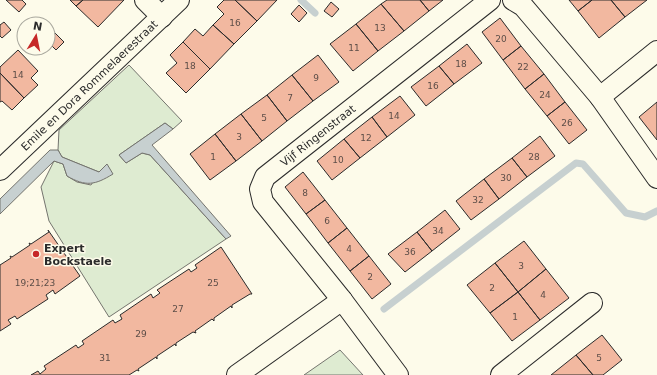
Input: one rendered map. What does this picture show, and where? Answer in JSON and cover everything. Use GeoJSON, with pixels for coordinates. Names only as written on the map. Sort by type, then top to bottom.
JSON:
{"type":"FeatureCollection","features":[{"type":"Feature","properties":{"kind":"street"},"geometry":{"type":"LineString","coordinates":[[145,0],[162,17]]}},
{"type":"Feature","properties":{"kind":"street","name":"Emile en Dora Rommelaerestraat"},"geometry":{"type":"LineString","coordinates":[[0,170],[179,0]]}},
{"type":"Feature","properties":{"kind":"street","name":"Vijf Ringenstraat"},"geometry":{"type":"LineString","coordinates":[[398,375],[342,300],[263,202],[260,189],[265,177],[490,0]]}},
{"type":"Feature","properties":{"kind":"street"},"geometry":{"type":"LineString","coordinates":[[513,0],[523,6],[600,97],[657,178]]}},
{"type":"Feature","properties":{"kind":"street"},"geometry":{"type":"LineString","coordinates":[[600,97],[657,51]]}},
{"type":"Feature","properties":{"kind":"street"},"geometry":{"type":"LineString","coordinates":[[237,375],[342,300]]}},
{"type":"Feature","properties":{"kind":"street"},"geometry":{"type":"LineString","coordinates":[[501,375],[592,303]]}},
{"type":"Feature","properties":{"kind":"green space"},"geometry":{"type":"Polygon","coordinates":[[[129,65],[182,121],[173,129],[165,123],[119,155],[126,163],[142,153],[150,155],[226,239],[109,317],[49,221],[41,187],[54,161],[63,164],[67,176],[77,182],[91,185],[99,172],[62,157],[58,150],[59,130],[129,65]]]}},
{"type":"Feature","properties":{"kind":"green space"},"geometry":{"type":"Polygon","coordinates":[[[340,350],[363,375],[304,375],[340,350]]]}},
{"type":"Feature","properties":{"kind":"shaded area"},"geometry":{"type":"Polygon","coordinates":[[[165,123],[173,129],[152,145],[231,236],[226,239],[150,155],[142,153],[126,163],[119,155],[165,123]]]}},
{"type":"Feature","properties":{"kind":"shaded area"},"geometry":{"type":"Polygon","coordinates":[[[50,150],[58,150],[62,157],[99,172],[107,164],[113,174],[96,182],[80,182],[67,176],[63,164],[54,161],[0,214],[0,199],[50,150]]]}},
{"type":"Feature","properties":{"kind":"building"},"geometry":{"type":"Polygon","coordinates":[[[6,0],[22,0],[26,4],[19,12],[6,0]]]}},
{"type":"Feature","properties":{"kind":"building"},"geometry":{"type":"Polygon","coordinates":[[[70,0],[83,0],[76,6],[70,0]]]}},
{"type":"Feature","properties":{"kind":"building"},"geometry":{"type":"Polygon","coordinates":[[[83,0],[124,0],[98,27],[76,6],[83,0]]]}},
{"type":"Feature","properties":{"kind":"building"},"geometry":{"type":"Polygon","coordinates":[[[224,0],[235,0],[257,21],[234,44],[213,25],[224,14],[217,7],[224,0]]]}},
{"type":"Feature","properties":{"kind":"building"},"geometry":{"type":"Polygon","coordinates":[[[235,0],[277,0],[257,21],[235,0]]]}},
{"type":"Feature","properties":{"kind":"building"},"geometry":{"type":"Polygon","coordinates":[[[387,0],[420,0],[429,11],[404,31],[381,4],[387,0]]]}},
{"type":"Feature","properties":{"kind":"building"},"geometry":{"type":"Polygon","coordinates":[[[420,0],[443,0],[429,11],[420,0]]]}},
{"type":"Feature","properties":{"kind":"building"},"geometry":{"type":"Polygon","coordinates":[[[569,0],[592,0],[578,11],[569,0]]]}},
{"type":"Feature","properties":{"kind":"building"},"geometry":{"type":"Polygon","coordinates":[[[592,0],[611,0],[625,17],[599,38],[578,11],[592,0]]]}},
{"type":"Feature","properties":{"kind":"building"},"geometry":{"type":"Polygon","coordinates":[[[611,0],[647,0],[625,17],[611,0]]]}},
{"type":"Feature","properties":{"kind":"building"},"geometry":{"type":"Polygon","coordinates":[[[331,2],[339,9],[332,17],[324,11],[331,2]]]}},
{"type":"Feature","properties":{"kind":"building"},"geometry":{"type":"Polygon","coordinates":[[[381,4],[404,31],[378,51],[356,24],[381,4]]]}},
{"type":"Feature","properties":{"kind":"building"},"geometry":{"type":"Polygon","coordinates":[[[299,5],[307,13],[299,22],[291,14],[299,5]]]}},
{"type":"Feature","properties":{"kind":"building"},"geometry":{"type":"Polygon","coordinates":[[[500,18],[521,46],[503,60],[482,32],[500,18]]]}},
{"type":"Feature","properties":{"kind":"building"},"geometry":{"type":"Polygon","coordinates":[[[4,22],[11,30],[2,38],[0,36],[0,25],[4,22]]]}},
{"type":"Feature","properties":{"kind":"building"},"geometry":{"type":"Polygon","coordinates":[[[356,24],[378,51],[353,71],[330,44],[356,24]]]}},
{"type":"Feature","properties":{"kind":"building"},"geometry":{"type":"Polygon","coordinates":[[[213,25],[234,44],[210,69],[183,42],[195,29],[203,36],[213,25]]]}},
{"type":"Feature","properties":{"kind":"building"},"geometry":{"type":"Polygon","coordinates":[[[56,34],[64,42],[56,50],[56,34]]]}},
{"type":"Feature","properties":{"kind":"building"},"geometry":{"type":"Polygon","coordinates":[[[183,42],[210,69],[186,93],[166,73],[177,63],[170,55],[183,42]]]}},
{"type":"Feature","properties":{"kind":"building"},"geometry":{"type":"Polygon","coordinates":[[[467,44],[482,63],[454,84],[439,66],[467,44]]]}},
{"type":"Feature","properties":{"kind":"building"},"geometry":{"type":"Polygon","coordinates":[[[521,46],[544,74],[525,89],[503,60],[521,46]]]}},
{"type":"Feature","properties":{"kind":"building"},"geometry":{"type":"Polygon","coordinates":[[[16,52],[16,56],[24,56],[38,71],[31,78],[38,85],[24,98],[0,73],[0,67],[16,52]]]}},
{"type":"Feature","properties":{"kind":"building"},"geometry":{"type":"Polygon","coordinates":[[[318,55],[339,82],[313,101],[292,75],[318,55]]]}},
{"type":"Feature","properties":{"kind":"building"},"geometry":{"type":"Polygon","coordinates":[[[439,66],[454,84],[426,106],[411,87],[439,66]]]}},
{"type":"Feature","properties":{"kind":"building"},"geometry":{"type":"Polygon","coordinates":[[[0,73],[24,98],[12,110],[2,101],[0,102],[0,73]]]}},
{"type":"Feature","properties":{"kind":"building"},"geometry":{"type":"Polygon","coordinates":[[[544,74],[565,102],[547,116],[525,89],[544,74]]]}},
{"type":"Feature","properties":{"kind":"building"},"geometry":{"type":"Polygon","coordinates":[[[292,75],[313,101],[287,121],[267,95],[292,75]]]}},
{"type":"Feature","properties":{"kind":"building"},"geometry":{"type":"Polygon","coordinates":[[[267,95],[287,121],[262,141],[241,114],[267,95]]]}},
{"type":"Feature","properties":{"kind":"building"},"geometry":{"type":"Polygon","coordinates":[[[400,96],[415,115],[387,137],[372,117],[400,96]]]}},
{"type":"Feature","properties":{"kind":"building"},"geometry":{"type":"Polygon","coordinates":[[[565,102],[587,130],[569,144],[547,116],[565,102]]]}},
{"type":"Feature","properties":{"kind":"building"},"geometry":{"type":"Polygon","coordinates":[[[657,102],[657,140],[639,117],[657,102]]]}},
{"type":"Feature","properties":{"kind":"building"},"geometry":{"type":"Polygon","coordinates":[[[241,114],[262,141],[236,161],[215,134],[241,114]]]}},
{"type":"Feature","properties":{"kind":"building"},"geometry":{"type":"Polygon","coordinates":[[[372,117],[387,137],[360,158],[344,139],[372,117]]]}},
{"type":"Feature","properties":{"kind":"building"},"geometry":{"type":"Polygon","coordinates":[[[215,134],[236,161],[210,180],[190,154],[215,134]]]}},
{"type":"Feature","properties":{"kind":"building"},"geometry":{"type":"Polygon","coordinates":[[[540,136],[555,156],[527,177],[512,158],[540,136]]]}},
{"type":"Feature","properties":{"kind":"building"},"geometry":{"type":"Polygon","coordinates":[[[344,139],[360,158],[332,180],[317,161],[344,139]]]}},
{"type":"Feature","properties":{"kind":"building"},"geometry":{"type":"Polygon","coordinates":[[[512,158],[527,177],[499,199],[484,179],[512,158]]]}},
{"type":"Feature","properties":{"kind":"building"},"geometry":{"type":"Polygon","coordinates":[[[303,172],[325,200],[306,214],[285,187],[303,172]]]}},
{"type":"Feature","properties":{"kind":"building"},"geometry":{"type":"Polygon","coordinates":[[[484,179],[499,199],[471,220],[456,201],[484,179]]]}},
{"type":"Feature","properties":{"kind":"building"},"geometry":{"type":"Polygon","coordinates":[[[325,200],[347,228],[328,243],[306,214],[325,200]]]}},
{"type":"Feature","properties":{"kind":"building"},"geometry":{"type":"Polygon","coordinates":[[[445,210],[460,229],[432,251],[417,232],[445,210]]]}},
{"type":"Feature","properties":{"kind":"building"},"geometry":{"type":"Polygon","coordinates":[[[347,228],[369,256],[350,271],[328,243],[347,228]]]}},
{"type":"Feature","properties":{"kind":"building"},"geometry":{"type":"Polygon","coordinates":[[[48,230],[80,276],[55,294],[53,290],[46,295],[48,299],[17,319],[15,316],[8,320],[11,324],[0,331],[0,265],[11,258],[10,256],[12,257],[30,245],[29,243],[31,244],[49,232],[48,230]]]}},
{"type":"Feature","properties":{"kind":"building"},"geometry":{"type":"Polygon","coordinates":[[[417,232],[432,251],[405,272],[388,254],[417,232]]]}},
{"type":"Feature","properties":{"kind":"building"},"geometry":{"type":"Polygon","coordinates":[[[524,241],[546,269],[518,292],[495,263],[524,241]]]}},
{"type":"Feature","properties":{"kind":"building"},"geometry":{"type":"Polygon","coordinates":[[[221,247],[252,294],[232,305],[232,308],[231,306],[214,318],[214,321],[212,319],[195,331],[196,333],[193,332],[176,343],[176,346],[175,344],[157,356],[157,359],[156,357],[138,369],[139,371],[137,370],[129,375],[31,375],[38,371],[40,374],[46,369],[44,366],[76,345],[78,348],[84,344],[82,341],[113,320],[115,323],[122,319],[120,315],[151,294],[153,298],[160,293],[157,290],[189,269],[191,272],[197,268],[195,265],[221,247]]]}},
{"type":"Feature","properties":{"kind":"building"},"geometry":{"type":"Polygon","coordinates":[[[369,256],[391,284],[372,299],[350,271],[369,256]]]}},
{"type":"Feature","properties":{"kind":"building"},"geometry":{"type":"Polygon","coordinates":[[[495,263],[518,292],[490,313],[467,285],[495,263]]]}},
{"type":"Feature","properties":{"kind":"building"},"geometry":{"type":"Polygon","coordinates":[[[546,269],[569,298],[540,320],[518,292],[546,269]]]}},
{"type":"Feature","properties":{"kind":"building"},"geometry":{"type":"Polygon","coordinates":[[[518,292],[540,320],[512,341],[490,313],[518,292]]]}},
{"type":"Feature","properties":{"kind":"building"},"geometry":{"type":"Polygon","coordinates":[[[602,335],[622,360],[603,375],[593,375],[576,355],[602,335]]]}},
{"type":"Feature","properties":{"kind":"building"},"geometry":{"type":"Polygon","coordinates":[[[576,355],[593,375],[551,375],[576,355]]]}},
{"type":"Feature","properties":{"kind":"waterway"},"geometry":{"type":"LineString","coordinates":[[301,0],[315,13]]}},
{"type":"Feature","properties":{"kind":"waterway"},"geometry":{"type":"LineString","coordinates":[[384,309],[576,163],[583,164],[626,213],[645,217],[657,211]]}},
{"type":"Feature","properties":{"kind":"place","name":"Expert Bockstaele"},"geometry":{"type":"Point","coordinates":[36,254]}}]}
